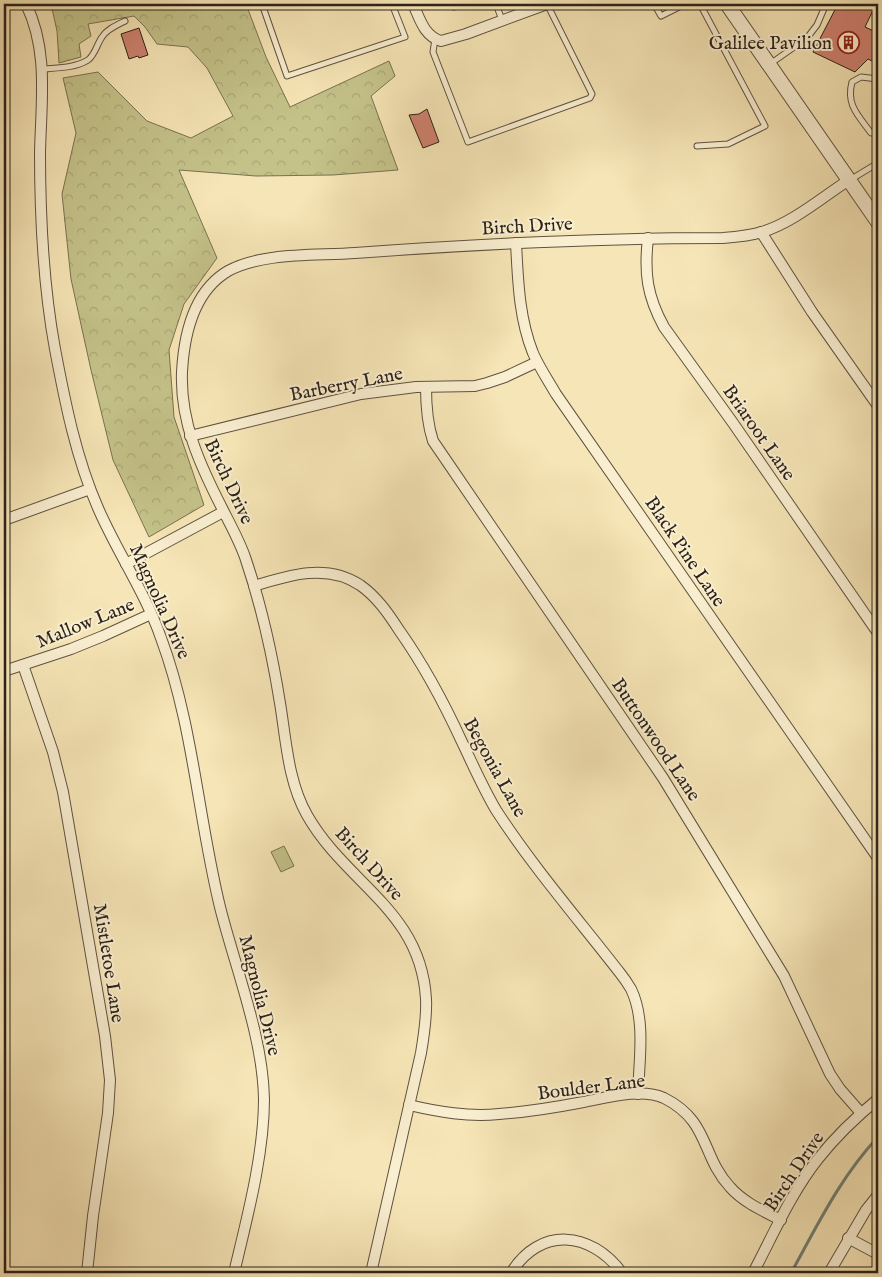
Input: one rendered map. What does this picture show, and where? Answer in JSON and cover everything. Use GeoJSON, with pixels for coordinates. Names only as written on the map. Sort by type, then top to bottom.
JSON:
{"type":"FeatureCollection","features":[{"type":"Feature","properties":{"kind":"street","name":"Magnolia Drive"},"geometry":{"type":"LineString","coordinates":[[26,4],[38,36],[42,69],[41,172],[43,247],[55,347],[65,398],[90,489],[98,509],[151,614],[171,665],[184,716],[212,870],[260,1061],[264,1094],[264,1121],[260,1151],[234,1273]]}},
{"type":"Feature","properties":{"kind":"street"},"geometry":{"type":"LineString","coordinates":[[413,4],[424,27],[435,39],[446,41],[546,4]]}},
{"type":"Feature","properties":{"kind":"street"},"geometry":{"type":"LineString","coordinates":[[727,4],[878,222]]}},
{"type":"Feature","properties":{"kind":"street","name":"Birch Drive"},"geometry":{"type":"LineString","coordinates":[[371,1273],[421,1053],[426,1021],[424,976],[419,958],[405,930],[389,909],[331,850],[317,832],[302,806],[289,758],[273,662],[254,586],[244,554],[199,464],[190,436],[182,386],[185,343],[197,305],[205,293],[225,273],[239,266],[274,258],[516,243],[648,238],[723,238],[761,232],[798,216],[849,180]]}},
{"type":"Feature","properties":{"kind":"street"},"geometry":{"type":"LineString","coordinates":[[761,232],[812,312],[878,406]]}},
{"type":"Feature","properties":{"kind":"street","name":"Briaroot Lane"},"geometry":{"type":"LineString","coordinates":[[648,238],[646,275],[649,292],[664,327],[733,423],[878,633]]}},
{"type":"Feature","properties":{"kind":"street","name":"Black Pine Lane"},"geometry":{"type":"LineString","coordinates":[[516,243],[520,310],[524,329],[537,362],[556,394],[878,858]]}},
{"type":"Feature","properties":{"kind":"street","name":"Barberry Lane"},"geometry":{"type":"LineString","coordinates":[[190,436],[358,395],[426,387],[475,386],[505,377],[537,362]]}},
{"type":"Feature","properties":{"kind":"street","name":"Buttonwood Lane"},"geometry":{"type":"LineString","coordinates":[[426,387],[426,408],[433,441],[663,778],[784,976],[830,1074],[840,1089],[861,1113]]}},
{"type":"Feature","properties":{"kind":"street"},"geometry":{"type":"LineString","coordinates":[[4,520],[90,489]]}},
{"type":"Feature","properties":{"kind":"street"},"geometry":{"type":"LineString","coordinates":[[126,564],[223,512]]}},
{"type":"Feature","properties":{"kind":"street","name":"Begonia Lane"},"geometry":{"type":"LineString","coordinates":[[254,586],[309,572],[331,573],[359,585],[384,608],[424,668],[496,810],[631,990],[638,1019],[640,1040],[638,1094]]}},
{"type":"Feature","properties":{"kind":"street","name":"Mallow Lane"},"geometry":{"type":"LineString","coordinates":[[4,671],[72,649],[151,614]]}},
{"type":"Feature","properties":{"kind":"street","name":"Mistletoe Lane"},"geometry":{"type":"LineString","coordinates":[[23,665],[53,752],[63,792],[105,1036],[110,1080],[108,1113],[87,1273]]}},
{"type":"Feature","properties":{"kind":"street","name":"Boulder Lane"},"geometry":{"type":"LineString","coordinates":[[409,1105],[450,1114],[476,1116],[638,1094],[663,1098],[684,1112],[701,1132],[719,1172],[729,1186],[751,1204],[780,1220]]}},
{"type":"Feature","properties":{"kind":"street","name":"Birch Drive"},"geometry":{"type":"LineString","coordinates":[[753,1273],[780,1220],[817,1160],[841,1132],[878,1099]]}},
{"type":"Feature","properties":{"kind":"street"},"geometry":{"type":"LineString","coordinates":[[829,1273],[848,1238],[878,1194]]}},
{"type":"Feature","properties":{"kind":"street"},"geometry":{"type":"LineString","coordinates":[[848,1238],[878,1254]]}},
{"type":"Feature","properties":{"kind":"street"},"geometry":{"type":"LineString","coordinates":[[511,1273],[519,1261],[539,1246],[563,1240],[576,1240],[597,1249],[614,1262],[622,1273]]}},
{"type":"Feature","properties":{"kind":"lane"},"geometry":{"type":"LineString","coordinates":[[262,4],[287,76],[405,37],[392,4]]}},
{"type":"Feature","properties":{"kind":"lane"},"geometry":{"type":"LineString","coordinates":[[454,7],[462,4]]}},
{"type":"Feature","properties":{"kind":"lane"},"geometry":{"type":"LineString","coordinates":[[496,4],[502,20]]}},
{"type":"Feature","properties":{"kind":"lane"},"geometry":{"type":"LineString","coordinates":[[435,39],[433,52],[468,142],[590,98],[592,94],[546,4]]}},
{"type":"Feature","properties":{"kind":"lane"},"geometry":{"type":"LineString","coordinates":[[654,4],[661,16],[685,4]]}},
{"type":"Feature","properties":{"kind":"lane"},"geometry":{"type":"LineString","coordinates":[[697,146],[728,144],[766,126],[700,4]]}},
{"type":"Feature","properties":{"kind":"lane"},"geometry":{"type":"LineString","coordinates":[[770,65],[807,38],[816,25],[826,4]]}},
{"type":"Feature","properties":{"kind":"lane"},"geometry":{"type":"LineString","coordinates":[[42,69],[81,64],[90,58],[103,35],[114,26],[125,21]]}},
{"type":"Feature","properties":{"kind":"lane"},"geometry":{"type":"LineString","coordinates":[[878,79],[860,77],[852,82],[850,92],[852,107],[870,133],[878,133]]}},
{"type":"Feature","properties":{"kind":"lane"},"geometry":{"type":"LineString","coordinates":[[849,180],[873,166],[878,166]]}},
{"type":"Feature","properties":{"kind":"green space"},"geometry":{"type":"Polygon","coordinates":[[[51,4],[246,4],[266,57],[290,107],[389,61],[395,76],[371,96],[398,170],[333,175],[256,176],[179,170],[217,258],[184,304],[169,350],[174,417],[204,505],[149,537],[113,460],[71,279],[62,194],[76,133],[63,78],[98,72],[147,121],[191,138],[233,116],[207,68],[188,47],[157,44],[145,27],[134,16],[88,24],[91,36],[79,44],[81,57],[59,63],[57,31],[51,4]]]}},
{"type":"Feature","properties":{"kind":"green space"},"geometry":{"type":"Polygon","coordinates":[[[284,846],[294,866],[281,872],[271,852],[284,846]]]}},
{"type":"Feature","properties":{"kind":"building","name":"Galilee Pavilion"},"geometry":{"type":"Polygon","coordinates":[[[838,4],[876,4],[865,27],[878,33],[878,64],[868,59],[855,72],[813,52],[838,4]]]}},
{"type":"Feature","properties":{"kind":"building"},"geometry":{"type":"Polygon","coordinates":[[[139,28],[148,55],[129,59],[121,34],[139,28]]]}},
{"type":"Feature","properties":{"kind":"building"},"geometry":{"type":"Polygon","coordinates":[[[427,109],[439,142],[423,148],[409,115],[419,114],[427,109]]]}},
{"type":"Feature","properties":{"kind":"waterway"},"geometry":{"type":"LineString","coordinates":[[791,1273],[841,1185],[852,1168],[878,1137]]}},
{"type":"Feature","properties":{"kind":"place","name":"Galilee Pavilion"},"geometry":{"type":"Point","coordinates":[848,42]}}]}
